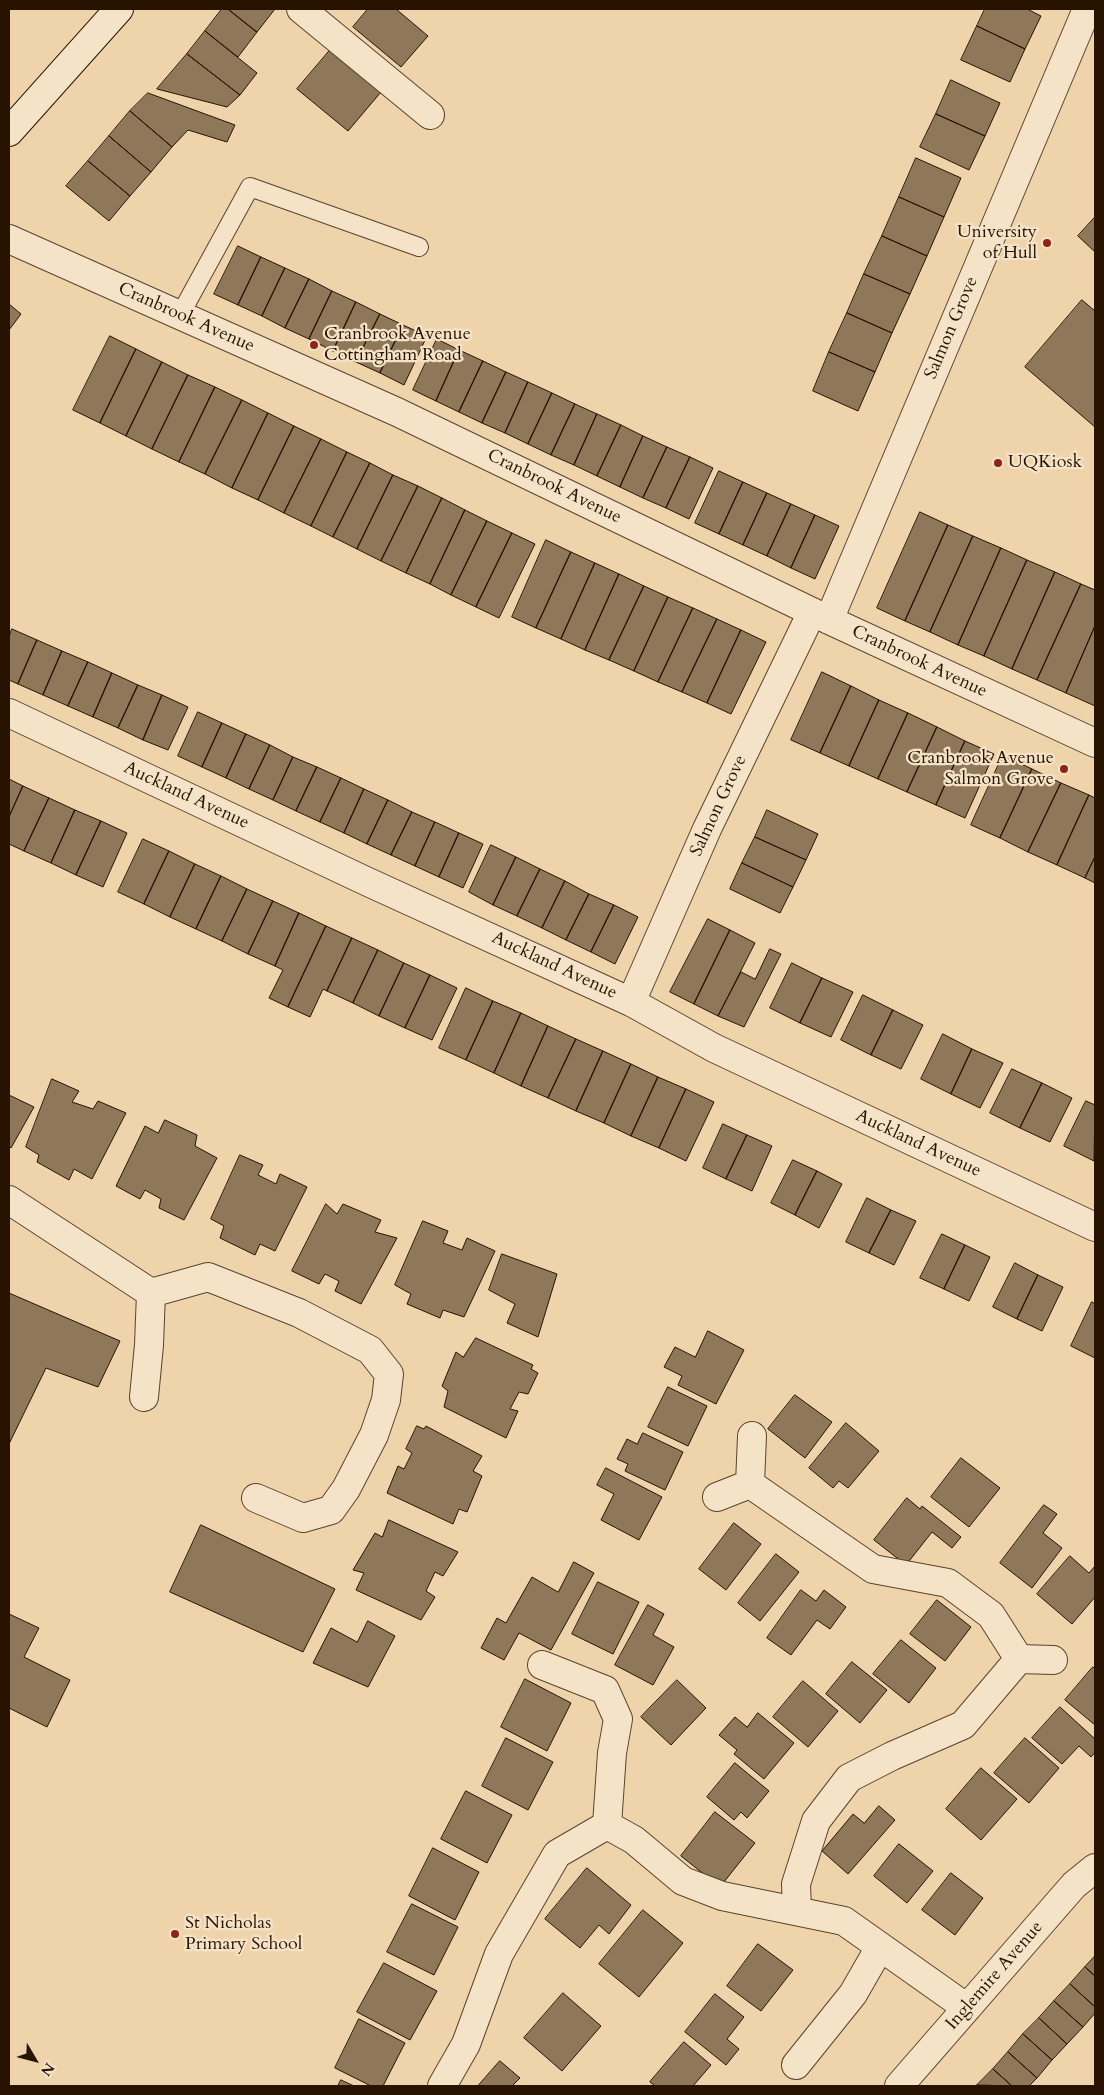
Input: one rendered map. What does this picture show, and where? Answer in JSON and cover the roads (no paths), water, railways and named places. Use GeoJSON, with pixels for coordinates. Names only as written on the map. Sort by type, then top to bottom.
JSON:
{"type":"FeatureCollection","features":[{"type":"Feature","properties":{"kind":"street"},"geometry":{"type":"LineString","coordinates":[[9,132],[119,9]]}},
{"type":"Feature","properties":{"kind":"street"},"geometry":{"type":"LineString","coordinates":[[300,9],[430,115]]}},
{"type":"Feature","properties":{"kind":"street","name":"Salmon Grove"},"geometry":{"type":"LineString","coordinates":[[631,1002],[707,829],[820,616],[1087,9]]}},
{"type":"Feature","properties":{"kind":"street","name":"Cranbrook Avenue"},"geometry":{"type":"LineString","coordinates":[[9,239],[397,412],[820,616],[1095,743]]}},
{"type":"Feature","properties":{"kind":"street","name":"Auckland Avenue"},"geometry":{"type":"LineString","coordinates":[[9,713],[368,882],[631,1002],[714,1048],[1095,1227]]}},
{"type":"Feature","properties":{"kind":"street"},"geometry":{"type":"LineString","coordinates":[[9,1200],[151,1293],[208,1277],[299,1313],[370,1350],[389,1374],[386,1400],[374,1435],[346,1489],[331,1510],[303,1518],[256,1498]]}},
{"type":"Feature","properties":{"kind":"street"},"geometry":{"type":"LineString","coordinates":[[144,1397],[151,1293]]}},
{"type":"Feature","properties":{"kind":"street"},"geometry":{"type":"LineString","coordinates":[[750,1484],[752,1436]]}},
{"type":"Feature","properties":{"kind":"street"},"geometry":{"type":"LineString","coordinates":[[717,1497],[750,1484]]}},
{"type":"Feature","properties":{"kind":"street"},"geometry":{"type":"LineString","coordinates":[[750,1484],[873,1569],[948,1583],[991,1615],[1019,1659]]}},
{"type":"Feature","properties":{"kind":"street"},"geometry":{"type":"LineString","coordinates":[[1019,1659],[1053,1660]]}},
{"type":"Feature","properties":{"kind":"street"},"geometry":{"type":"LineString","coordinates":[[796,1910],[796,1884],[816,1820],[849,1778],[892,1756],[963,1725],[1019,1659]]}},
{"type":"Feature","properties":{"kind":"street"},"geometry":{"type":"LineString","coordinates":[[542,1665],[605,1690],[618,1719],[612,1753],[607,1825]]}},
{"type":"Feature","properties":{"kind":"street"},"geometry":{"type":"LineString","coordinates":[[607,1825],[634,1840],[683,1881],[722,1896],[844,1921],[967,2008]]}},
{"type":"Feature","properties":{"kind":"street"},"geometry":{"type":"LineString","coordinates":[[442,2086],[466,2044],[499,1954],[557,1854],[607,1825]]}},
{"type":"Feature","properties":{"kind":"street","name":"Inglemire Avenue"},"geometry":{"type":"LineString","coordinates":[[899,2086],[1074,1885],[1095,1868]]}},
{"type":"Feature","properties":{"kind":"street"},"geometry":{"type":"LineString","coordinates":[[796,2065],[853,1994],[880,1947]]}},
{"type":"Feature","properties":{"kind":"lane"},"geometry":{"type":"LineString","coordinates":[[180,315],[250,187],[419,247]]}},
{"type":"Feature","properties":{"kind":"place","name":"University of Hull"},"geometry":{"type":"Point","coordinates":[1047,243]}},
{"type":"Feature","properties":{"kind":"place","name":"Cranbrook Avenue Cottingham Road"},"geometry":{"type":"Point","coordinates":[314,345]}},
{"type":"Feature","properties":{"kind":"place","name":"UQKiosk"},"geometry":{"type":"Point","coordinates":[998,463]}},
{"type":"Feature","properties":{"kind":"place","name":"Cranbrook Avenue Salmon Grove"},"geometry":{"type":"Point","coordinates":[1064,769]}},
{"type":"Feature","properties":{"kind":"place","name":"St Nicholas Primary School"},"geometry":{"type":"Point","coordinates":[175,1934]}}]}
